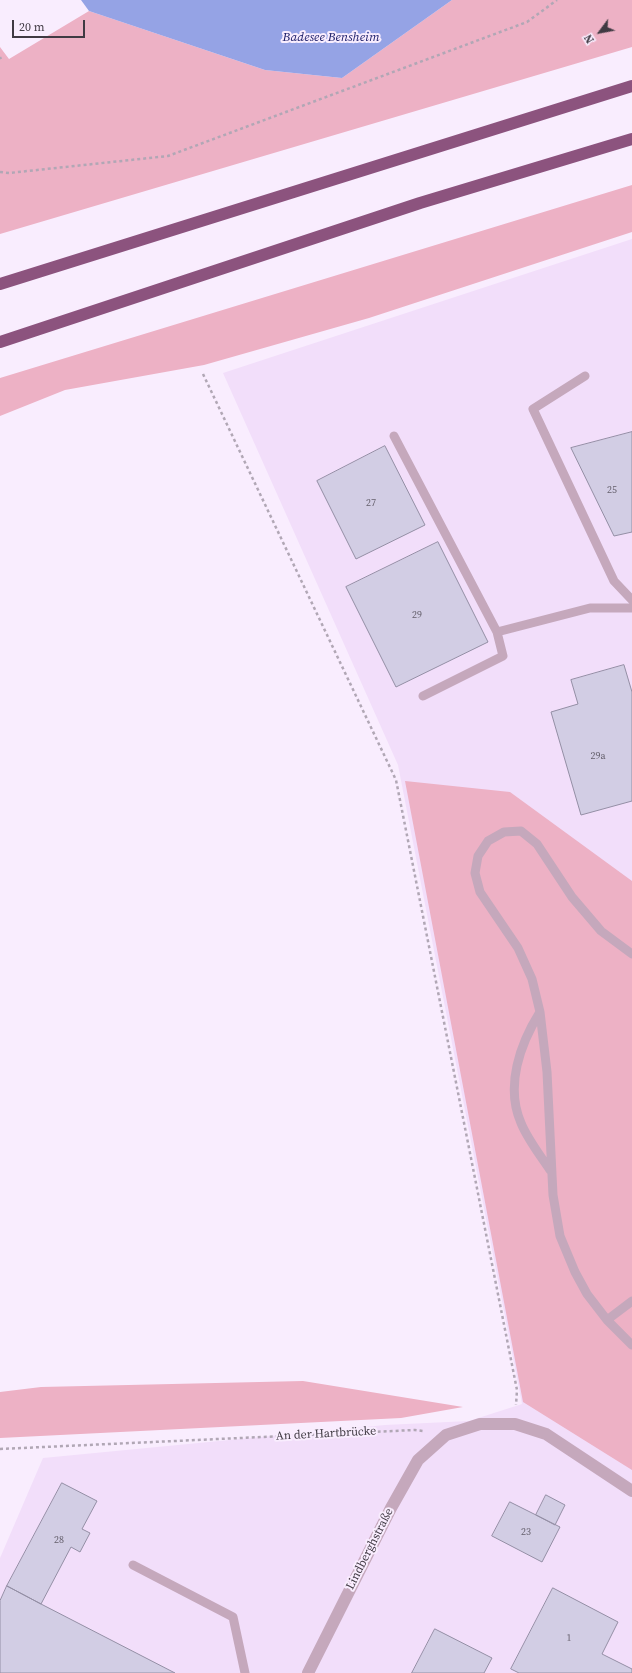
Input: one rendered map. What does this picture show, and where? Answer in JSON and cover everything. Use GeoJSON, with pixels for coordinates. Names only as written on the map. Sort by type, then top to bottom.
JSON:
{"type":"FeatureCollection","features":[{"type":"Feature","properties":{"kind":"highway"},"geometry":{"type":"LineString","coordinates":[[0,284],[632,86]]}},
{"type":"Feature","properties":{"kind":"highway"},"geometry":{"type":"LineString","coordinates":[[0,342],[420,203],[632,139]]}},
{"type":"Feature","properties":{"kind":"street"},"geometry":{"type":"LineString","coordinates":[[446,1435],[480,1424],[514,1424],[546,1434],[632,1491]]}},
{"type":"Feature","properties":{"kind":"street","name":"Lindberghstraße"},"geometry":{"type":"LineString","coordinates":[[308,1673],[391,1508],[418,1460],[446,1435]]}},
{"type":"Feature","properties":{"kind":"lane"},"geometry":{"type":"LineString","coordinates":[[585,376],[533,409],[614,581],[632,600]]}},
{"type":"Feature","properties":{"kind":"lane"},"geometry":{"type":"LineString","coordinates":[[394,436],[497,632],[504,656],[423,696]]}},
{"type":"Feature","properties":{"kind":"lane"},"geometry":{"type":"LineString","coordinates":[[497,632],[590,608],[632,608]]}},
{"type":"Feature","properties":{"kind":"lane"},"geometry":{"type":"LineString","coordinates":[[632,954],[601,931],[572,897],[537,844],[521,831],[504,832],[488,841],[478,856],[475,873],[480,892],[518,948],[532,978],[540,1012],[547,1072],[552,1195],[560,1236],[575,1272],[584,1288],[607,1320],[632,1346]]}},
{"type":"Feature","properties":{"kind":"lane"},"geometry":{"type":"LineString","coordinates":[[540,1012],[529,1030],[518,1058],[513,1094],[521,1123],[551,1172]]}},
{"type":"Feature","properties":{"kind":"lane"},"geometry":{"type":"LineString","coordinates":[[607,1320],[632,1301]]}},
{"type":"Feature","properties":{"kind":"lane"},"geometry":{"type":"LineString","coordinates":[[134,1565],[233,1617],[244,1673]]}},
{"type":"Feature","properties":{"kind":"path"},"geometry":{"type":"LineString","coordinates":[[0,172],[9,174],[168,156],[527,22],[557,0]]}},
{"type":"Feature","properties":{"kind":"path"},"geometry":{"type":"LineString","coordinates":[[203,374],[396,780],[517,1390],[514,1424]]}},
{"type":"Feature","properties":{"kind":"path","name":"An der Hartbrücke"},"geometry":{"type":"LineString","coordinates":[[0,1450],[415,1430],[446,1435]]}},
{"type":"Feature","properties":{"kind":"shaded area"},"geometry":{"type":"Polygon","coordinates":[[[452,0],[632,0],[632,47],[0,234],[0,47],[9,59],[89,11],[265,70],[342,78],[452,0]]]}},
{"type":"Feature","properties":{"kind":"shaded area"},"geometry":{"type":"Polygon","coordinates":[[[632,185],[632,232],[369,318],[204,365],[65,390],[0,416],[0,378],[632,185]]]}},
{"type":"Feature","properties":{"kind":"shaded area"},"geometry":{"type":"Polygon","coordinates":[[[632,239],[632,1673],[0,1673],[0,1558],[43,1458],[385,1425],[469,1421],[522,1404],[398,765],[223,373],[632,239]]]}},
{"type":"Feature","properties":{"kind":"shaded area"},"geometry":{"type":"Polygon","coordinates":[[[405,781],[510,792],[632,881],[632,1470],[523,1402],[405,781]]]}},
{"type":"Feature","properties":{"kind":"shaded area"},"geometry":{"type":"Polygon","coordinates":[[[303,1381],[463,1407],[401,1418],[0,1438],[0,1392],[41,1387],[303,1381]]]}},
{"type":"Feature","properties":{"kind":"water","name":"Badesee Bensheim"},"geometry":{"type":"Polygon","coordinates":[[[81,0],[452,0],[342,78],[265,70],[89,11],[81,0]]]}},
{"type":"Feature","properties":{"kind":"building"},"geometry":{"type":"Polygon","coordinates":[[[632,432],[632,532],[614,536],[571,448],[632,432]]]}},
{"type":"Feature","properties":{"kind":"building"},"geometry":{"type":"Polygon","coordinates":[[[385,446],[425,525],[356,559],[317,481],[385,446]]]}},
{"type":"Feature","properties":{"kind":"building"},"geometry":{"type":"Polygon","coordinates":[[[438,542],[488,642],[396,687],[346,587],[438,542]]]}},
{"type":"Feature","properties":{"kind":"building"},"geometry":{"type":"Polygon","coordinates":[[[624,665],[632,692],[632,801],[581,815],[551,712],[578,704],[571,680],[624,665]]]}},
{"type":"Feature","properties":{"kind":"building"},"geometry":{"type":"Polygon","coordinates":[[[62,1483],[97,1501],[82,1529],[90,1533],[80,1552],[71,1547],[41,1604],[7,1586],[62,1483]]]}},
{"type":"Feature","properties":{"kind":"building"},"geometry":{"type":"Polygon","coordinates":[[[546,1495],[565,1505],[555,1525],[536,1515],[546,1495]]]}},
{"type":"Feature","properties":{"kind":"building"},"geometry":{"type":"Polygon","coordinates":[[[510,1502],[560,1527],[542,1562],[492,1536],[510,1502]]]}},
{"type":"Feature","properties":{"kind":"building"},"geometry":{"type":"Polygon","coordinates":[[[7,1586],[175,1673],[0,1673],[0,1601],[7,1586]]]}},
{"type":"Feature","properties":{"kind":"building"},"geometry":{"type":"Polygon","coordinates":[[[553,1588],[618,1622],[602,1654],[632,1669],[632,1673],[519,1673],[511,1669],[553,1588]]]}},
{"type":"Feature","properties":{"kind":"building"},"geometry":{"type":"Polygon","coordinates":[[[435,1629],[492,1658],[484,1673],[412,1673],[435,1629]]]}}]}
